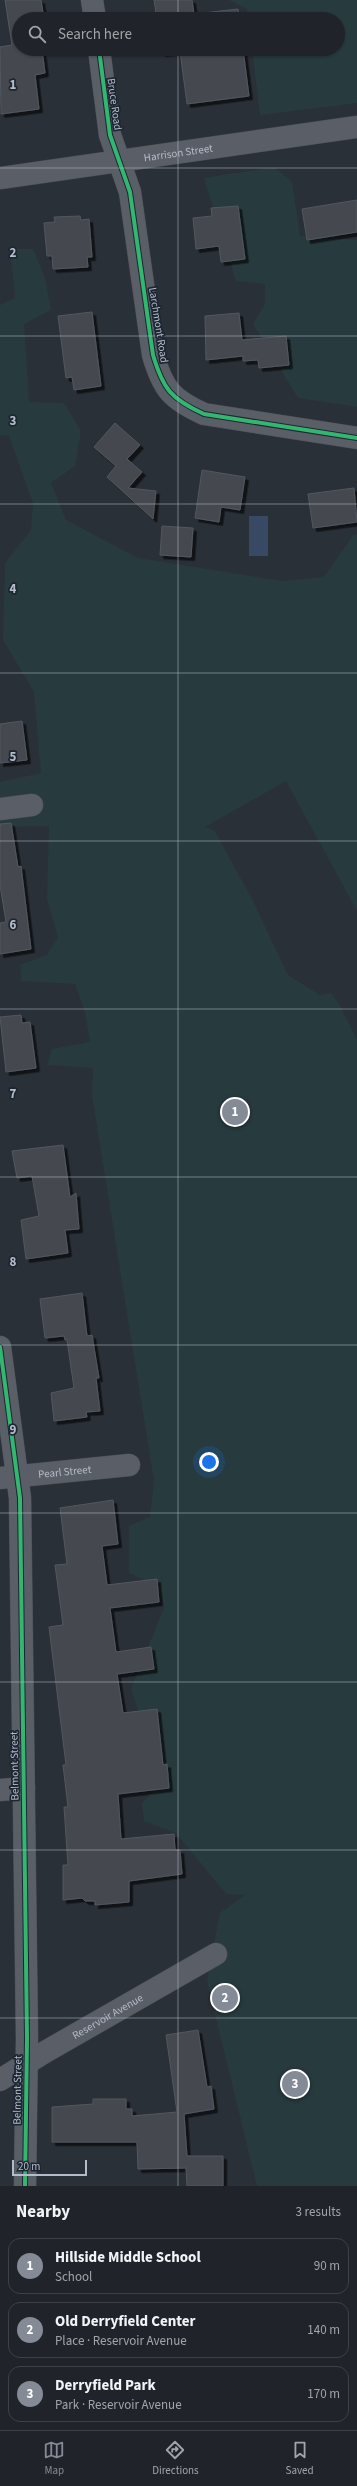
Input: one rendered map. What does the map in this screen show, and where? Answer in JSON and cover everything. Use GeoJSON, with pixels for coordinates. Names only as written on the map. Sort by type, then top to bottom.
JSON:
{"type":"FeatureCollection","features":[{"type":"Feature","properties":{"kind":"street"},"geometry":{"type":"LineString","coordinates":[[92,0],[94,12]]}},
{"type":"Feature","properties":{"kind":"street","name":"Bruce Road"},"geometry":{"type":"LineString","coordinates":[[100,56],[110,135],[118,160]]}},
{"type":"Feature","properties":{"kind":"street","name":"Harrison Street"},"geometry":{"type":"LineString","coordinates":[[0,178],[357,127]]}},
{"type":"Feature","properties":{"kind":"street","name":"Larchmont Road"},"geometry":{"type":"LineString","coordinates":[[118,160],[130,192],[153,355],[160,380],[167,391],[182,404],[204,414],[357,438]]}},
{"type":"Feature","properties":{"kind":"street"},"geometry":{"type":"LineString","coordinates":[[0,809],[32,805]]}},
{"type":"Feature","properties":{"kind":"street","name":"Belmont Street"},"geometry":{"type":"LineString","coordinates":[[0,1348],[9,1478],[24,1788],[26,2065],[25,2186]]}},
{"type":"Feature","properties":{"kind":"street","name":"Pearl Street"},"geometry":{"type":"LineString","coordinates":[[9,1478],[128,1465]]}},
{"type":"Feature","properties":{"kind":"street"},"geometry":{"type":"LineString","coordinates":[[0,1790],[24,1788]]}},
{"type":"Feature","properties":{"kind":"street","name":"Reservoir Avenue"},"geometry":{"type":"LineString","coordinates":[[0,2080],[26,2065],[44,2052],[216,1954]]}},
{"type":"Feature","properties":{"kind":"green space"},"geometry":{"type":"Polygon","coordinates":[[[229,0],[357,0],[357,103],[260,115],[253,56],[345,56],[345,12],[247,12],[247,9],[229,0]]]}},
{"type":"Feature","properties":{"kind":"green space"},"geometry":{"type":"Polygon","coordinates":[[[274,167],[292,182],[300,236],[357,240],[357,407],[298,398],[253,324],[265,304],[265,284],[236,281],[204,178],[274,167]]]}},
{"type":"Feature","properties":{"kind":"green space"},"geometry":{"type":"Polygon","coordinates":[[[10,249],[33,249],[45,278],[51,310],[24,324],[29,402],[64,403],[81,431],[75,466],[51,483],[66,520],[138,558],[282,581],[324,577],[354,534],[357,535],[357,911],[286,781],[205,827],[215,831],[253,901],[288,975],[320,995],[331,993],[340,1005],[357,1040],[357,2186],[257,2186],[207,1981],[220,1913],[245,1895],[226,1894],[176,1833],[144,1821],[142,1803],[163,1781],[131,1689],[164,1608],[159,1587],[129,1573],[129,1526],[150,1517],[154,1481],[92,1095],[93,1068],[47,1065],[52,1049],[90,1042],[85,1012],[75,984],[21,981],[20,965],[47,955],[58,937],[47,899],[49,826],[0,827],[0,782],[41,773],[34,692],[3,640],[5,563],[31,530],[33,503],[9,436],[0,435],[0,305],[15,298],[10,249]]]}},
{"type":"Feature","properties":{"kind":"water"},"geometry":{"type":"Polygon","coordinates":[[[249,516],[268,516],[268,556],[249,556],[249,516]]]}},
{"type":"Feature","properties":{"kind":"building"},"geometry":{"type":"Polygon","coordinates":[[[5,0],[41,0],[43,12],[12,12],[12,45],[5,0]]]}},
{"type":"Feature","properties":{"kind":"building"},"geometry":{"type":"Polygon","coordinates":[[[154,0],[192,0],[194,12],[156,12],[154,0]]]}},
{"type":"Feature","properties":{"kind":"building"},"geometry":{"type":"Polygon","coordinates":[[[238,9],[239,12],[212,12],[238,9]]]}},
{"type":"Feature","properties":{"kind":"building"},"geometry":{"type":"Polygon","coordinates":[[[12,45],[12,56],[43,56],[45,73],[35,75],[39,109],[1,114],[0,47],[12,45]]]}},
{"type":"Feature","properties":{"kind":"building"},"geometry":{"type":"Polygon","coordinates":[[[181,56],[244,56],[249,96],[187,104],[181,56]]]}},
{"type":"Feature","properties":{"kind":"building"},"geometry":{"type":"Polygon","coordinates":[[[357,200],[357,232],[307,240],[302,209],[357,200]]]}},
{"type":"Feature","properties":{"kind":"building"},"geometry":{"type":"Polygon","coordinates":[[[238,206],[245,259],[221,262],[219,246],[196,249],[193,218],[212,216],[211,208],[238,206]]]}},
{"type":"Feature","properties":{"kind":"building"},"geometry":{"type":"Polygon","coordinates":[[[80,216],[81,220],[89,219],[92,257],[87,257],[88,267],[53,269],[52,256],[47,256],[44,223],[55,222],[54,217],[80,216]]]}},
{"type":"Feature","properties":{"kind":"building"},"geometry":{"type":"Polygon","coordinates":[[[92,312],[101,386],[74,390],[72,377],[66,378],[58,316],[92,312]]]}},
{"type":"Feature","properties":{"kind":"building"},"geometry":{"type":"Polygon","coordinates":[[[239,313],[242,340],[286,336],[289,365],[259,368],[258,360],[243,361],[243,356],[206,360],[205,316],[239,313]]]}},
{"type":"Feature","properties":{"kind":"building"},"geometry":{"type":"Polygon","coordinates":[[[115,423],[140,445],[127,459],[142,472],[128,488],[156,491],[153,519],[107,477],[116,466],[94,447],[115,423]]]}},
{"type":"Feature","properties":{"kind":"building"},"geometry":{"type":"Polygon","coordinates":[[[202,470],[245,477],[240,510],[221,507],[219,522],[195,518],[202,470]]]}},
{"type":"Feature","properties":{"kind":"building"},"geometry":{"type":"Polygon","coordinates":[[[354,488],[357,522],[313,528],[308,494],[354,488]]]}},
{"type":"Feature","properties":{"kind":"building"},"geometry":{"type":"Polygon","coordinates":[[[162,526],[193,528],[191,557],[160,555],[162,526]]]}},
{"type":"Feature","properties":{"kind":"building"},"geometry":{"type":"Polygon","coordinates":[[[22,721],[27,760],[0,763],[0,724],[22,721]]]}},
{"type":"Feature","properties":{"kind":"building"},"geometry":{"type":"Polygon","coordinates":[[[11,823],[18,867],[21,866],[31,949],[0,954],[0,923],[6,922],[0,885],[0,824],[11,823]]]}},
{"type":"Feature","properties":{"kind":"building"},"geometry":{"type":"Polygon","coordinates":[[[21,1015],[22,1023],[30,1022],[36,1068],[6,1072],[0,1017],[21,1015]]]}},
{"type":"Feature","properties":{"kind":"building"},"geometry":{"type":"Polygon","coordinates":[[[63,1145],[70,1197],[76,1193],[79,1229],[65,1230],[68,1253],[26,1259],[21,1220],[39,1216],[32,1176],[17,1178],[12,1151],[63,1145]]]}},
{"type":"Feature","properties":{"kind":"building"},"geometry":{"type":"Polygon","coordinates":[[[82,1293],[87,1336],[92,1335],[99,1378],[96,1378],[100,1411],[86,1412],[87,1417],[54,1421],[51,1393],[74,1388],[67,1340],[65,1340],[64,1336],[45,1338],[40,1299],[82,1293]]]}},
{"type":"Feature","properties":{"kind":"building"},"geometry":{"type":"Polygon","coordinates":[[[113,1500],[118,1544],[102,1546],[107,1585],[157,1579],[159,1602],[110,1608],[116,1652],[151,1647],[154,1669],[117,1674],[123,1713],[157,1709],[163,1765],[167,1764],[169,1788],[118,1794],[121,1839],[174,1834],[175,1850],[180,1850],[182,1874],[129,1881],[129,1902],[95,1905],[95,1901],[85,1901],[82,1898],[63,1900],[63,1865],[68,1865],[64,1807],[68,1807],[63,1765],[66,1765],[49,1627],[63,1625],[55,1565],[67,1564],[60,1508],[113,1500]]]}},
{"type":"Feature","properties":{"kind":"building"},"geometry":{"type":"Polygon","coordinates":[[[198,2030],[207,2087],[211,2086],[214,2109],[184,2114],[187,2156],[223,2156],[223,2186],[187,2186],[186,2168],[138,2169],[137,2142],[52,2142],[52,2107],[93,2104],[93,2099],[126,2099],[126,2109],[132,2109],[132,2116],[177,2112],[166,2035],[198,2030]]]}},
{"type":"Feature","properties":{"kind":"cycle path"},"geometry":{"type":"LineString","coordinates":[[100,56],[110,135],[130,192],[153,355],[165,385],[176,398],[204,414],[357,438]]}},
{"type":"Feature","properties":{"kind":"cycle path"},"geometry":{"type":"LineString","coordinates":[[0,1347],[20,1498],[27,2038],[25,2186]]}},
{"type":"Feature","properties":{"kind":"place","name":"Hillside Middle School"},"geometry":{"type":"Point","coordinates":[235,1112]}},
{"type":"Feature","properties":{"kind":"place","name":"Old Derryfield Center"},"geometry":{"type":"Point","coordinates":[225,1998]}},
{"type":"Feature","properties":{"kind":"place","name":"Derryfield Park"},"geometry":{"type":"Point","coordinates":[295,2084]}}]}
